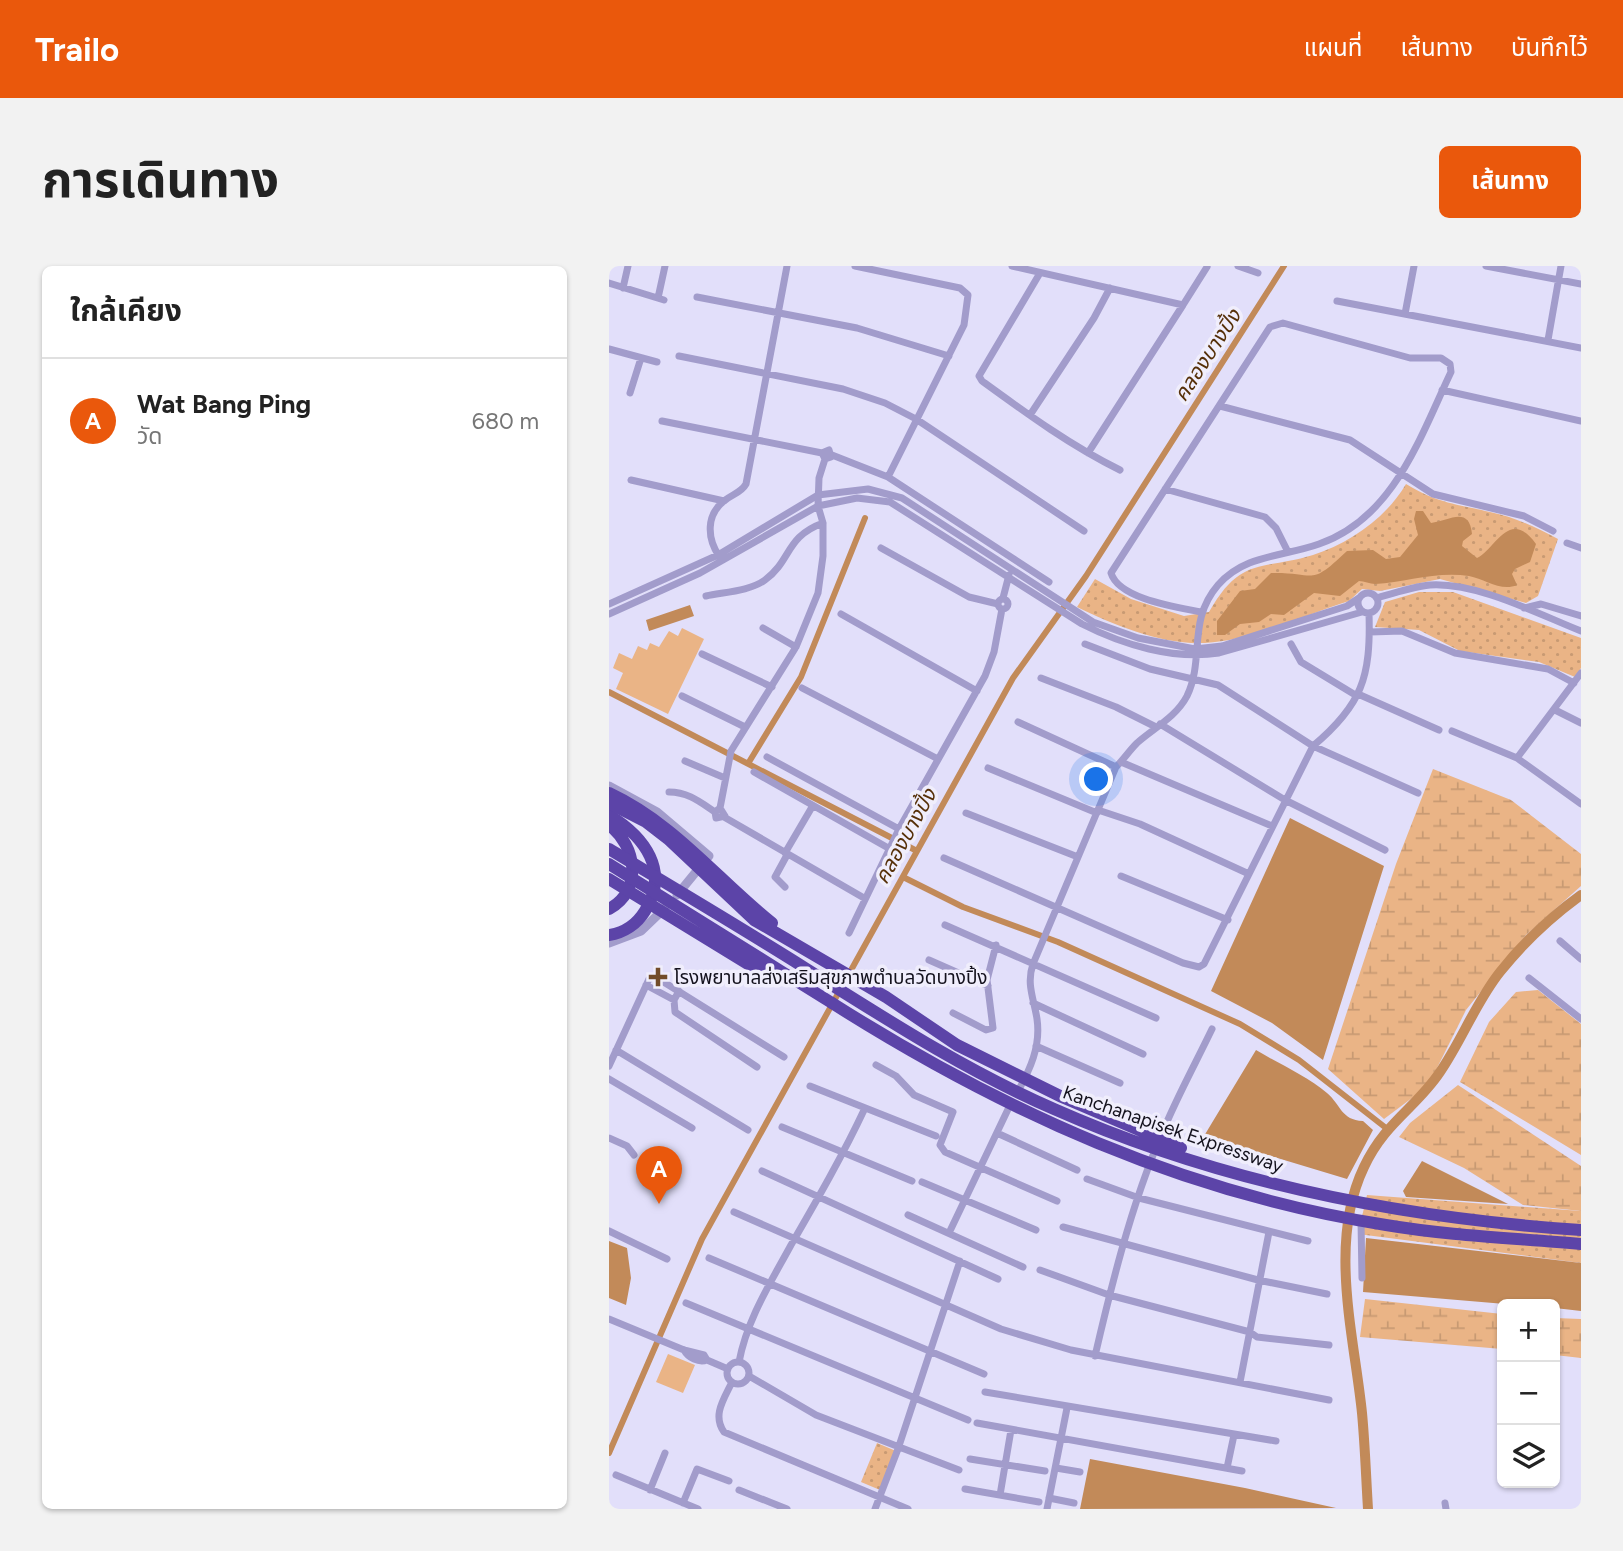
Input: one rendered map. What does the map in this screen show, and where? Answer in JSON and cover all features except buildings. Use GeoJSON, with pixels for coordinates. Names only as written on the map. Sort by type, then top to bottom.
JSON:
{"type":"FeatureCollection","features":[{"type":"Feature","properties":{"kind":"highway"},"geometry":{"type":"LineString","coordinates":[[609,793],[651,815],[675,833],[729,887],[792,940]]}},
{"type":"Feature","properties":{"kind":"highway"},"geometry":{"type":"LineString","coordinates":[[609,803],[646,822],[668,839],[754,920],[886,997],[957,1045],[1221,1170]]}},
{"type":"Feature","properties":{"kind":"highway"},"geometry":{"type":"LineString","coordinates":[[609,815],[646,846],[656,869],[652,899],[642,915],[632,926],[609,935]]}},
{"type":"Feature","properties":{"kind":"highway"},"geometry":{"type":"LineString","coordinates":[[609,825],[629,847],[633,867],[624,896],[609,909]]}},
{"type":"Feature","properties":{"kind":"highway","name":"Kanchanapisek Expressway"},"geometry":{"type":"LineString","coordinates":[[609,849],[947,1055],[1053,1109],[1221,1170],[1282,1187],[1390,1209],[1581,1230]]}},
{"type":"Feature","properties":{"kind":"highway","name":"Kanchanapisek Expressway"},"geometry":{"type":"LineString","coordinates":[[609,864],[941,1070],[1101,1145],[1217,1186],[1361,1220],[1428,1231],[1581,1244]]}},
{"type":"Feature","properties":{"kind":"highway"},"geometry":{"type":"LineString","coordinates":[[609,879],[751,966],[795,980]]}},
{"type":"Feature","properties":{"kind":"street"},"geometry":{"type":"LineString","coordinates":[[623,288],[628,266]]}},
{"type":"Feature","properties":{"kind":"street"},"geometry":{"type":"LineString","coordinates":[[609,283],[661,299],[665,266]]}},
{"type":"Feature","properties":{"kind":"street"},"geometry":{"type":"LineString","coordinates":[[725,561],[717,555],[710,527],[712,517],[724,500],[746,484],[787,266]]}},
{"type":"Feature","properties":{"kind":"street"},"geometry":{"type":"LineString","coordinates":[[855,266],[966,291],[969,301],[967,314],[949,356],[888,477]]}},
{"type":"Feature","properties":{"kind":"street"},"geometry":{"type":"LineString","coordinates":[[1011,266],[1183,305]]}},
{"type":"Feature","properties":{"kind":"street"},"geometry":{"type":"LineString","coordinates":[[1238,266],[1258,273]]}},
{"type":"Feature","properties":{"kind":"street"},"geometry":{"type":"LineString","coordinates":[[1405,314],[1414,266]]}},
{"type":"Feature","properties":{"kind":"street"},"geometry":{"type":"LineString","coordinates":[[1486,266],[1581,284]]}},
{"type":"Feature","properties":{"kind":"street"},"geometry":{"type":"LineString","coordinates":[[1548,341],[1561,266]]}},
{"type":"Feature","properties":{"kind":"street"},"geometry":{"type":"LineString","coordinates":[[1088,453],[1207,267]]}},
{"type":"Feature","properties":{"kind":"street"},"geometry":{"type":"LineString","coordinates":[[1040,273],[979,376],[982,381],[1030,415],[1088,453],[1120,470]]}},
{"type":"Feature","properties":{"kind":"street"},"geometry":{"type":"LineString","coordinates":[[1030,415],[1094,318],[1110,288]]}},
{"type":"Feature","properties":{"kind":"street"},"geometry":{"type":"LineString","coordinates":[[697,297],[857,328],[949,356]]}},
{"type":"Feature","properties":{"kind":"street"},"geometry":{"type":"LineString","coordinates":[[1337,300],[1581,348]]}},
{"type":"Feature","properties":{"kind":"street"},"geometry":{"type":"LineString","coordinates":[[949,1233],[963,1200],[1031,1068],[1036,1046],[1037,1021],[1029,987],[1033,964],[1119,764],[1180,707],[1193,679],[1201,612],[1216,587],[1234,569],[1253,560],[1321,544],[1355,524],[1387,495],[1402,474],[1451,372],[1450,364],[1441,358],[1410,358],[1276,323],[1270,327],[1111,573],[1117,586],[1131,593],[1201,612]]}},
{"type":"Feature","properties":{"kind":"street"},"geometry":{"type":"LineString","coordinates":[[609,349],[657,362]]}},
{"type":"Feature","properties":{"kind":"street"},"geometry":{"type":"LineString","coordinates":[[679,356],[843,389],[885,403],[916,419],[1084,531]]}},
{"type":"Feature","properties":{"kind":"street"},"geometry":{"type":"LineString","coordinates":[[630,393],[641,358]]}},
{"type":"Feature","properties":{"kind":"street"},"geometry":{"type":"LineString","coordinates":[[1442,390],[1581,421]]}},
{"type":"Feature","properties":{"kind":"street"},"geometry":{"type":"LineString","coordinates":[[1220,406],[1350,439],[1433,494],[1524,516],[1553,531]]}},
{"type":"Feature","properties":{"kind":"street"},"geometry":{"type":"LineString","coordinates":[[662,422],[755,439],[826,456],[888,477],[1047,586],[1074,615]]}},
{"type":"Feature","properties":{"kind":"street"},"geometry":{"type":"LineString","coordinates":[[717,810],[727,762],[745,727],[796,647],[818,593],[823,556],[823,523],[818,495],[826,456]]}},
{"type":"Feature","properties":{"kind":"street"},"geometry":{"type":"LineString","coordinates":[[631,480],[724,500]]}},
{"type":"Feature","properties":{"kind":"street"},"geometry":{"type":"LineString","coordinates":[[609,604],[717,555],[818,495],[868,489],[902,498],[1011,568],[1047,586]]}},
{"type":"Feature","properties":{"kind":"street"},"geometry":{"type":"LineString","coordinates":[[1165,489],[1265,517],[1276,528],[1288,552]]}},
{"type":"Feature","properties":{"kind":"street"},"geometry":{"type":"LineString","coordinates":[[609,614],[725,561],[818,506],[857,498],[890,502],[1041,598],[1112,638],[1195,653],[1242,648],[1377,608],[1377,598]]}},
{"type":"Feature","properties":{"kind":"street"},"geometry":{"type":"LineString","coordinates":[[706,596],[763,581],[777,567],[799,534],[823,523]]}},
{"type":"Feature","properties":{"kind":"street"},"geometry":{"type":"LineString","coordinates":[[1567,543],[1581,548]]}},
{"type":"Feature","properties":{"kind":"street"},"geometry":{"type":"LineString","coordinates":[[881,548],[969,597],[1001,604]]}},
{"type":"Feature","properties":{"kind":"street"},"geometry":{"type":"LineString","coordinates":[[849,933],[898,831],[977,691],[994,652],[1001,604],[1011,568]]}},
{"type":"Feature","properties":{"kind":"street"},"geometry":{"type":"LineString","coordinates":[[1195,653],[1346,606],[1369,593],[1377,598],[1409,589],[1440,586],[1469,590],[1581,631]]}},
{"type":"Feature","properties":{"kind":"street"},"geometry":{"type":"LineString","coordinates":[[944,858],[1183,963],[1199,967],[1209,960],[1313,746],[1342,722],[1357,695],[1370,654],[1370,632],[1366,612],[1358,606],[1359,598]]}},
{"type":"Feature","properties":{"kind":"street"},"geometry":{"type":"LineString","coordinates":[[1524,608],[1537,604],[1581,616]]}},
{"type":"Feature","properties":{"kind":"street"},"geometry":{"type":"LineString","coordinates":[[841,614],[977,691]]}},
{"type":"Feature","properties":{"kind":"street"},"geometry":{"type":"LineString","coordinates":[[763,628],[796,647]]}},
{"type":"Feature","properties":{"kind":"street"},"geometry":{"type":"LineString","coordinates":[[1370,632],[1402,631],[1455,653],[1548,669],[1574,683]]}},
{"type":"Feature","properties":{"kind":"street"},"geometry":{"type":"LineString","coordinates":[[1085,644],[1131,663],[1218,685],[1313,746],[1418,793]]}},
{"type":"Feature","properties":{"kind":"street"},"geometry":{"type":"LineString","coordinates":[[1291,644],[1301,662],[1357,695],[1439,730]]}},
{"type":"Feature","properties":{"kind":"street"},"geometry":{"type":"LineString","coordinates":[[702,654],[772,687]]}},
{"type":"Feature","properties":{"kind":"street"},"geometry":{"type":"LineString","coordinates":[[1517,758],[1581,673]]}},
{"type":"Feature","properties":{"kind":"street"},"geometry":{"type":"LineString","coordinates":[[1041,678],[1158,726],[1285,800],[1385,850]]}},
{"type":"Feature","properties":{"kind":"street"},"geometry":{"type":"LineString","coordinates":[[802,688],[938,759]]}},
{"type":"Feature","properties":{"kind":"street"},"geometry":{"type":"LineString","coordinates":[[681,696],[745,727]]}},
{"type":"Feature","properties":{"kind":"street"},"geometry":{"type":"LineString","coordinates":[[1555,710],[1581,723]]}},
{"type":"Feature","properties":{"kind":"street"},"geometry":{"type":"LineString","coordinates":[[1018,722],[1272,826]]}},
{"type":"Feature","properties":{"kind":"street"},"geometry":{"type":"LineString","coordinates":[[1452,731],[1517,758],[1581,804]]}},
{"type":"Feature","properties":{"kind":"street"},"geometry":{"type":"LineString","coordinates":[[767,757],[898,831]]}},
{"type":"Feature","properties":{"kind":"street"},"geometry":{"type":"LineString","coordinates":[[685,761],[725,778]]}},
{"type":"Feature","properties":{"kind":"street"},"geometry":{"type":"LineString","coordinates":[[989,768],[1098,811],[1140,824],[1249,874]]}},
{"type":"Feature","properties":{"kind":"street"},"geometry":{"type":"LineString","coordinates":[[754,772],[812,807],[891,847]]}},
{"type":"Feature","properties":{"kind":"street"},"geometry":{"type":"LineString","coordinates":[[609,786],[657,812],[709,856],[655,919],[631,937],[609,943]]}},
{"type":"Feature","properties":{"kind":"street"},"geometry":{"type":"LineString","coordinates":[[669,792],[686,794],[725,812],[724,817],[864,898]]}},
{"type":"Feature","properties":{"kind":"street"},"geometry":{"type":"LineString","coordinates":[[785,887],[775,877],[812,807]]}},
{"type":"Feature","properties":{"kind":"street"},"geometry":{"type":"LineString","coordinates":[[966,813],[1078,857]]}},
{"type":"Feature","properties":{"kind":"street"},"geometry":{"type":"LineString","coordinates":[[1121,876],[1228,920]]}},
{"type":"Feature","properties":{"kind":"street"},"geometry":{"type":"LineString","coordinates":[[945,925],[1156,1018]]}},
{"type":"Feature","properties":{"kind":"street"},"geometry":{"type":"LineString","coordinates":[[1560,941],[1581,959]]}},
{"type":"Feature","properties":{"kind":"street"},"geometry":{"type":"LineString","coordinates":[[953,1013],[986,1030],[993,1028],[988,986],[996,946]]}},
{"type":"Feature","properties":{"kind":"street"},"geometry":{"type":"LineString","coordinates":[[929,960],[988,986]]}},
{"type":"Feature","properties":{"kind":"street"},"geometry":{"type":"LineString","coordinates":[[609,1066],[646,985],[654,976],[784,1057]]}},
{"type":"Feature","properties":{"kind":"street"},"geometry":{"type":"LineString","coordinates":[[1529,978],[1581,1019]]}},
{"type":"Feature","properties":{"kind":"street"},"geometry":{"type":"LineString","coordinates":[[646,985],[674,1000]]}},
{"type":"Feature","properties":{"kind":"street"},"geometry":{"type":"LineString","coordinates":[[679,991],[674,1000],[675,1012],[681,1018],[757,1067]]}},
{"type":"Feature","properties":{"kind":"street"},"geometry":{"type":"LineString","coordinates":[[1033,1003],[1143,1054]]}},
{"type":"Feature","properties":{"kind":"street"},"geometry":{"type":"LineString","coordinates":[[1095,1356],[1109,1294],[1139,1198],[1170,1115],[1212,1029]]}},
{"type":"Feature","properties":{"kind":"street"},"geometry":{"type":"LineString","coordinates":[[1036,1046],[1120,1083]]}},
{"type":"Feature","properties":{"kind":"street"},"geometry":{"type":"LineString","coordinates":[[616,1050],[748,1130]]}},
{"type":"Feature","properties":{"kind":"street"},"geometry":{"type":"LineString","coordinates":[[876,1065],[896,1076],[914,1095],[953,1112],[941,1148],[1057,1201]]}},
{"type":"Feature","properties":{"kind":"street"},"geometry":{"type":"LineString","coordinates":[[609,1079],[692,1128]]}},
{"type":"Feature","properties":{"kind":"street"},"geometry":{"type":"LineString","coordinates":[[810,1086],[936,1136]]}},
{"type":"Feature","properties":{"kind":"street"},"geometry":{"type":"LineString","coordinates":[[609,1319],[672,1346],[704,1355],[707,1360],[728,1368],[739,1362],[748,1331],[770,1283],[844,1152],[865,1108]]}},
{"type":"Feature","properties":{"kind":"street"},"geometry":{"type":"LineString","coordinates":[[782,1127],[912,1181]]}},
{"type":"Feature","properties":{"kind":"street"},"geometry":{"type":"LineString","coordinates":[[997,1133],[1077,1170]]}},
{"type":"Feature","properties":{"kind":"street"},"geometry":{"type":"LineString","coordinates":[[609,1138],[627,1146],[633,1155]]}},
{"type":"Feature","properties":{"kind":"street"},"geometry":{"type":"LineString","coordinates":[[762,1171],[998,1279]]}},
{"type":"Feature","properties":{"kind":"street"},"geometry":{"type":"LineString","coordinates":[[1087,1179],[1139,1198],[1308,1241]]}},
{"type":"Feature","properties":{"kind":"street"},"geometry":{"type":"LineString","coordinates":[[922,1182],[1036,1230]]}},
{"type":"Feature","properties":{"kind":"street"},"geometry":{"type":"LineString","coordinates":[[734,1212],[1001,1329],[1095,1356],[1329,1400]]}},
{"type":"Feature","properties":{"kind":"street"},"geometry":{"type":"LineString","coordinates":[[908,1215],[1023,1267]]}},
{"type":"Feature","properties":{"kind":"street"},"geometry":{"type":"LineString","coordinates":[[1361,1220],[1362,1278]]}},
{"type":"Feature","properties":{"kind":"street"},"geometry":{"type":"LineString","coordinates":[[1063,1227],[1258,1280],[1327,1294]]}},
{"type":"Feature","properties":{"kind":"street"},"geometry":{"type":"LineString","coordinates":[[609,1231],[667,1259]]}},
{"type":"Feature","properties":{"kind":"street"},"geometry":{"type":"LineString","coordinates":[[1240,1382],[1269,1232]]}},
{"type":"Feature","properties":{"kind":"street"},"geometry":{"type":"LineString","coordinates":[[709,1258],[984,1374]]}},
{"type":"Feature","properties":{"kind":"street"},"geometry":{"type":"LineString","coordinates":[[875,1509],[898,1449],[960,1261]]}},
{"type":"Feature","properties":{"kind":"street"},"geometry":{"type":"LineString","coordinates":[[1040,1270],[1109,1294],[1250,1332],[1257,1337],[1329,1345]]}},
{"type":"Feature","properties":{"kind":"street"},"geometry":{"type":"LineString","coordinates":[[686,1303],[748,1331],[972,1421],[1242,1471]]}},
{"type":"Feature","properties":{"kind":"street"},"geometry":{"type":"LineString","coordinates":[[728,1368],[727,1376],[732,1382],[742,1384],[749,1376],[748,1367],[739,1362]]}},
{"type":"Feature","properties":{"kind":"street"},"geometry":{"type":"LineString","coordinates":[[749,1376],[816,1416],[959,1470]]}},
{"type":"Feature","properties":{"kind":"street"},"geometry":{"type":"LineString","coordinates":[[732,1382],[717,1419],[724,1432],[908,1509]]}},
{"type":"Feature","properties":{"kind":"street"},"geometry":{"type":"LineString","coordinates":[[985,1392],[1067,1408],[1276,1441]]}},
{"type":"Feature","properties":{"kind":"street"},"geometry":{"type":"LineString","coordinates":[[1047,1509],[1067,1408]]}},
{"type":"Feature","properties":{"kind":"street"},"geometry":{"type":"LineString","coordinates":[[1000,1495],[1011,1430]]}},
{"type":"Feature","properties":{"kind":"street"},"geometry":{"type":"LineString","coordinates":[[1227,1468],[1234,1435]]}},
{"type":"Feature","properties":{"kind":"street"},"geometry":{"type":"LineString","coordinates":[[650,1490],[665,1453]]}},
{"type":"Feature","properties":{"kind":"street"},"geometry":{"type":"LineString","coordinates":[[970,1459],[1045,1471]]}},
{"type":"Feature","properties":{"kind":"street"},"geometry":{"type":"LineString","coordinates":[[1056,1468],[1080,1472]]}},
{"type":"Feature","properties":{"kind":"street"},"geometry":{"type":"LineString","coordinates":[[683,1503],[697,1469],[729,1481]]}},
{"type":"Feature","properties":{"kind":"street"},"geometry":{"type":"LineString","coordinates":[[615,1475],[698,1509]]}},
{"type":"Feature","properties":{"kind":"street"},"geometry":{"type":"LineString","coordinates":[[965,1489],[1039,1502]]}},
{"type":"Feature","properties":{"kind":"street"},"geometry":{"type":"LineString","coordinates":[[739,1490],[787,1509]]}},
{"type":"Feature","properties":{"kind":"street"},"geometry":{"type":"LineString","coordinates":[[1049,1498],[1074,1503]]}},
{"type":"Feature","properties":{"kind":"green space"},"geometry":{"type":"Polygon","coordinates":[[[1406,484],[1437,499],[1516,520],[1558,539],[1538,596],[1526,603],[1440,579],[1380,591],[1362,589],[1349,601],[1277,626],[1240,638],[1205,643],[1155,637],[1122,627],[1077,607],[1095,579],[1131,599],[1184,616],[1209,612],[1231,582],[1253,568],[1313,555],[1340,544],[1366,528],[1388,508],[1406,484]]]}},
{"type":"Feature","properties":{"kind":"green space"},"geometry":{"type":"Polygon","coordinates":[[[1419,592],[1453,592],[1581,638],[1581,668],[1575,677],[1539,662],[1460,651],[1419,630],[1375,627],[1385,602],[1419,592]]]}},
{"type":"Feature","properties":{"kind":"green space"},"geometry":{"type":"Polygon","coordinates":[[[682,628],[704,639],[668,714],[616,689],[623,673],[613,668],[619,653],[632,659],[638,646],[647,650],[650,643],[659,647],[669,631],[678,636],[682,628]]]}},
{"type":"Feature","properties":{"kind":"green space"},"geometry":{"type":"Polygon","coordinates":[[[1433,769],[1511,800],[1581,854],[1581,886],[1526,935],[1466,1010],[1428,1086],[1384,1119],[1328,1069],[1396,864],[1433,769]]]}},
{"type":"Feature","properties":{"kind":"green space"},"geometry":{"type":"Polygon","coordinates":[[[1538,990],[1581,1024],[1581,1155],[1460,1082],[1489,1022],[1516,992],[1538,990]]]}},
{"type":"Feature","properties":{"kind":"green space"},"geometry":{"type":"Polygon","coordinates":[[[1458,1085],[1581,1166],[1581,1211],[1523,1205],[1464,1168],[1399,1137],[1410,1123],[1458,1085]]]}},
{"type":"Feature","properties":{"kind":"green space"},"geometry":{"type":"Polygon","coordinates":[[[1367,1195],[1581,1211],[1581,1263],[1358,1234],[1367,1195]]]}},
{"type":"Feature","properties":{"kind":"green space"},"geometry":{"type":"Polygon","coordinates":[[[1365,1299],[1497,1313],[1497,1349],[1360,1337],[1365,1299]]]}},
{"type":"Feature","properties":{"kind":"green space"},"geometry":{"type":"Polygon","coordinates":[[[1560,1318],[1581,1319],[1581,1358],[1560,1356],[1560,1318]]]}},
{"type":"Feature","properties":{"kind":"green space"},"geometry":{"type":"Polygon","coordinates":[[[668,1354],[695,1365],[683,1393],[656,1382],[668,1354]]]}},
{"type":"Feature","properties":{"kind":"green space"},"geometry":{"type":"Polygon","coordinates":[[[877,1443],[896,1451],[880,1490],[861,1482],[877,1443]]]}},
{"type":"Feature","properties":{"kind":"shaded area"},"geometry":{"type":"Polygon","coordinates":[[[1416,511],[1423,511],[1431,523],[1457,517],[1467,520],[1472,534],[1463,541],[1462,546],[1477,558],[1510,530],[1518,529],[1526,534],[1536,544],[1530,562],[1515,569],[1512,574],[1517,585],[1499,586],[1457,575],[1375,584],[1359,581],[1340,596],[1314,593],[1284,615],[1271,614],[1259,622],[1240,624],[1225,635],[1217,635],[1217,621],[1240,591],[1255,589],[1271,573],[1312,576],[1325,570],[1347,551],[1373,550],[1386,559],[1400,557],[1418,535],[1414,519],[1416,511]]]}},
{"type":"Feature","properties":{"kind":"shaded area"},"geometry":{"type":"Polygon","coordinates":[[[690,605],[694,616],[649,631],[646,620],[690,605]]]}},
{"type":"Feature","properties":{"kind":"shaded area"},"geometry":{"type":"Polygon","coordinates":[[[1290,818],[1384,866],[1323,1060],[1272,1023],[1211,991],[1290,818]]]}},
{"type":"Feature","properties":{"kind":"shaded area"},"geometry":{"type":"Polygon","coordinates":[[[1256,1050],[1319,1087],[1346,1115],[1363,1121],[1373,1130],[1347,1179],[1204,1136],[1256,1050]]]}},
{"type":"Feature","properties":{"kind":"shaded area"},"geometry":{"type":"Polygon","coordinates":[[[1422,1161],[1508,1204],[1406,1197],[1403,1191],[1422,1161]]]}},
{"type":"Feature","properties":{"kind":"shaded area"},"geometry":{"type":"Polygon","coordinates":[[[1366,1238],[1581,1263],[1581,1311],[1560,1309],[1560,1299],[1497,1299],[1497,1303],[1363,1292],[1366,1238]]]}},
{"type":"Feature","properties":{"kind":"shaded area"},"geometry":{"type":"Polygon","coordinates":[[[609,1241],[627,1248],[631,1278],[626,1305],[609,1298],[609,1241]]]}},
{"type":"Feature","properties":{"kind":"shaded area"},"geometry":{"type":"Polygon","coordinates":[[[1090,1459],[1245,1488],[1336,1508],[1080,1509],[1090,1459]]]}},
{"type":"Feature","properties":{"kind":"waterway","name":"คลองบางปิ้ง"},"geometry":{"type":"LineString","coordinates":[[609,1453],[702,1239],[1013,678],[1086,576],[1284,266]]}},
{"type":"Feature","properties":{"kind":"waterway"},"geometry":{"type":"LineString","coordinates":[[749,762],[801,677],[865,518]]}},
{"type":"Feature","properties":{"kind":"waterway"},"geometry":{"type":"LineString","coordinates":[[609,692],[917,851]]}},
{"type":"Feature","properties":{"kind":"waterway"},"geometry":{"type":"LineString","coordinates":[[903,877],[963,907],[1058,942],[1240,1024],[1299,1060],[1386,1128]]}},
{"type":"Feature","properties":{"kind":"waterway"},"geometry":{"type":"LineString","coordinates":[[1368,1509],[1362,1413],[1345,1257],[1353,1196],[1372,1151],[1431,1085],[1500,972],[1538,930],[1581,895]]}},
{"type":"Feature","properties":{"kind":"place","name":"โรงพยาบาลส่งเสริมสุขภาพตำบลวัดบางปิ้ง"},"geometry":{"type":"Point","coordinates":[658,977]}},
{"type":"Feature","properties":{"kind":"place","name":"Wat Bang Ping"},"geometry":{"type":"Point","coordinates":[659,1204]}}]}
